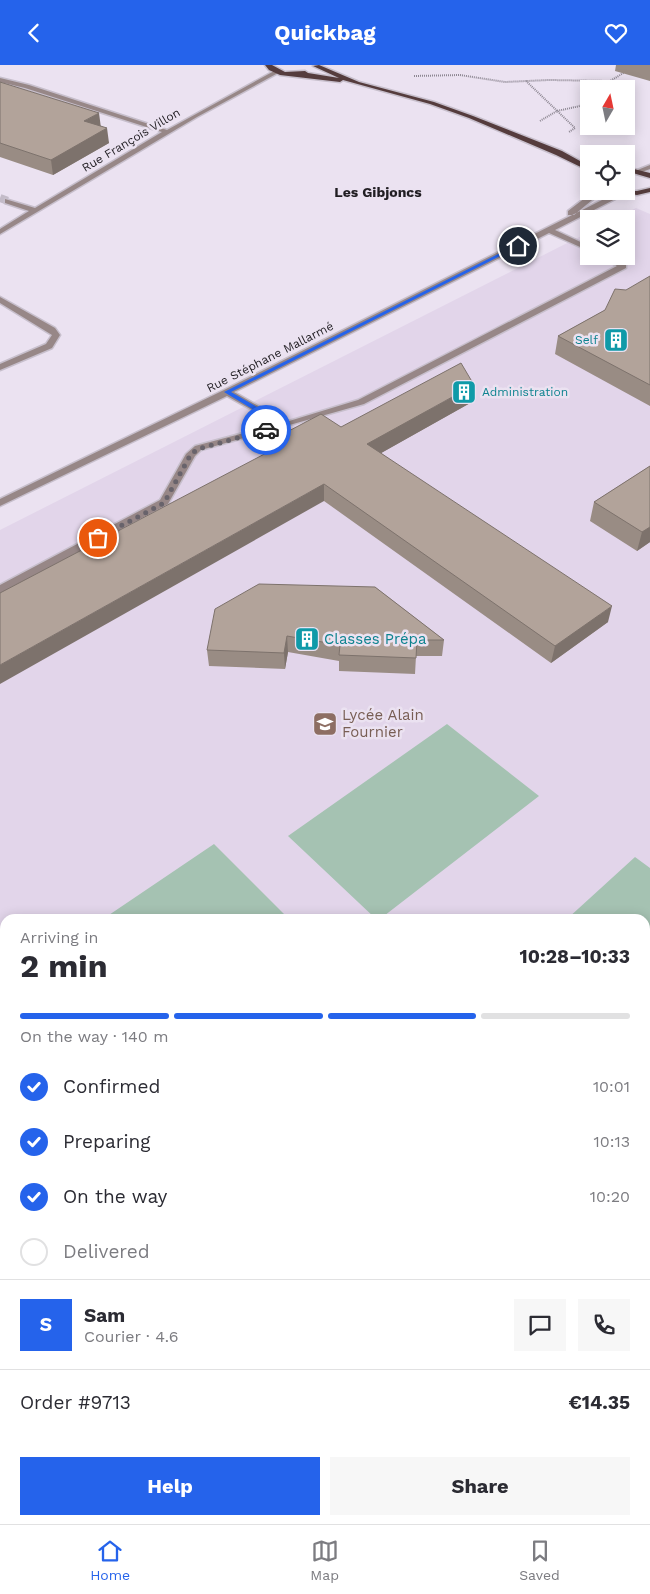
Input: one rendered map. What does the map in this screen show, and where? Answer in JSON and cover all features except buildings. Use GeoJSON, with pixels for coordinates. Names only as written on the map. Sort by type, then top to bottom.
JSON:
{"type":"FeatureCollection","features":[{"type":"Feature","properties":{"kind":"main road"},"geometry":{"type":"LineString","coordinates":[[268,65],[276,72],[357,83],[432,103],[559,153],[580,159]]}},
{"type":"Feature","properties":{"kind":"main road"},"geometry":{"type":"LineString","coordinates":[[299,74],[310,71],[316,65],[357,83]]}},
{"type":"Feature","properties":{"kind":"main road"},"geometry":{"type":"LineString","coordinates":[[559,153],[580,164]]}},
{"type":"Feature","properties":{"kind":"main road"},"geometry":{"type":"LineString","coordinates":[[635,192],[648,192]]}},
{"type":"Feature","properties":{"kind":"street","name":"Rue François Villon"},"geometry":{"type":"LineString","coordinates":[[0,232],[168,132],[276,72]]}},
{"type":"Feature","properties":{"kind":"street"},"geometry":{"type":"LineString","coordinates":[[0,80],[27,86],[168,132]]}},
{"type":"Feature","properties":{"kind":"street","name":"Rue Stéphane Mallarmé"},"geometry":{"type":"LineString","coordinates":[[549,231],[588,200]]}},
{"type":"Feature","properties":{"kind":"street","name":"Rue Stéphane Mallarmé"},"geometry":{"type":"LineString","coordinates":[[0,503],[549,231],[605,200]]}},
{"type":"Feature","properties":{"kind":"street"},"geometry":{"type":"LineString","coordinates":[[8,201],[36,211]]}},
{"type":"Feature","properties":{"kind":"street"},"geometry":{"type":"LineString","coordinates":[[549,231],[580,245]]}},
{"type":"Feature","properties":{"kind":"street"},"geometry":{"type":"LineString","coordinates":[[0,590],[164,503],[191,454],[198,449],[362,402],[623,266],[621,265]]}},
{"type":"Feature","properties":{"kind":"street"},"geometry":{"type":"LineString","coordinates":[[0,300],[52,330],[56,335],[49,346],[0,367]]}},
{"type":"Feature","properties":{"kind":"street"},"geometry":{"type":"LineString","coordinates":[[227,392],[285,425]]}},
{"type":"Feature","properties":{"kind":"path"},"geometry":{"type":"LineString","coordinates":[[612,80],[630,69]]}},
{"type":"Feature","properties":{"kind":"path"},"geometry":{"type":"LineString","coordinates":[[410,76],[460,75],[505,82],[580,81]]}},
{"type":"Feature","properties":{"kind":"path"},"geometry":{"type":"LineString","coordinates":[[526,81],[576,129],[569,132]]}},
{"type":"Feature","properties":{"kind":"path"},"geometry":{"type":"LineString","coordinates":[[540,122],[557,111],[580,106]]}},
{"type":"Feature","properties":{"kind":"shaded area","name":"Lycée Alain Fournier"},"geometry":{"type":"Polygon","coordinates":[[[636,208],[650,214],[650,914],[0,914],[0,530],[580,237],[580,265],[635,265],[635,210],[632,210],[636,208]]]}},
{"type":"Feature","properties":{"kind":"green space"},"geometry":{"type":"Polygon","coordinates":[[[447,724],[539,796],[386,914],[371,914],[288,836],[447,724]]]}},
{"type":"Feature","properties":{"kind":"green space"},"geometry":{"type":"Polygon","coordinates":[[[214,844],[284,914],[110,914],[214,844]]]}},
{"type":"Feature","properties":{"kind":"green space"},"geometry":{"type":"Polygon","coordinates":[[[635,857],[650,868],[650,914],[572,914],[635,857]]]}},
{"type":"Feature","properties":{"kind":"tunnel"},"geometry":{"type":"LineString","coordinates":[[0,198],[8,201]]}},
{"type":"Feature","properties":{"kind":"way so far"},"geometry":{"type":"LineString","coordinates":[[98,538],[164,503],[191,454],[198,449],[266,430]]}},
{"type":"Feature","properties":{"kind":"place","name":"Self"},"geometry":{"type":"Point","coordinates":[616,340]}},
{"type":"Feature","properties":{"kind":"place","name":"Administration"},"geometry":{"type":"Point","coordinates":[464,392]}},
{"type":"Feature","properties":{"kind":"place","name":"Classes Prépa"},"geometry":{"type":"Point","coordinates":[307,639]}},
{"type":"Feature","properties":{"kind":"place","name":"Lycée Alain Fournier"},"geometry":{"type":"Point","coordinates":[325,724]}},
{"type":"Feature","properties":{"kind":"district","name":"Les Gibjoncs"},"geometry":{"type":"Point","coordinates":[378,192]}},
{"type":"Feature","properties":{"kind":"route"},"geometry":{"type":"LineString","coordinates":[[266,430],[285,425],[227,392],[518,246]]}}]}
